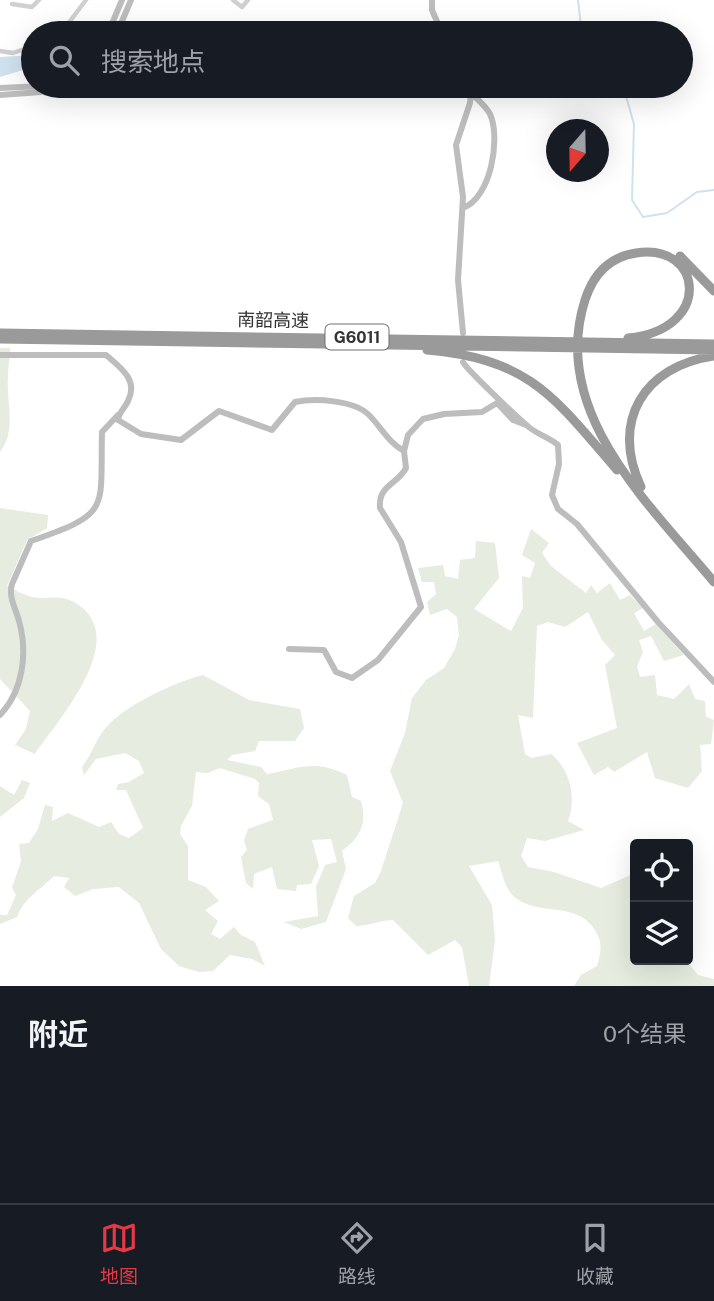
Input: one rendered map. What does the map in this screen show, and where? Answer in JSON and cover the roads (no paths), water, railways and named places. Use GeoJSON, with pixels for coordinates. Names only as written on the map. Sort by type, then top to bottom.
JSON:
{"type":"FeatureCollection","features":[{"type":"Feature","properties":{"kind":"highway"},"geometry":{"type":"LineString","coordinates":[[617,471],[593,430],[577,366],[578,322],[584,286],[601,262],[626,249],[641,246],[670,251],[694,268],[714,290]]}},
{"type":"Feature","properties":{"kind":"highway"},"geometry":{"type":"LineString","coordinates":[[486,340],[626,338],[663,333],[675,326],[690,311],[694,301],[693,282],[688,272],[670,257],[656,253],[627,254],[613,260],[594,277],[578,322]]}},
{"type":"Feature","properties":{"kind":"highway","name":"南韶高速"},"geometry":{"type":"LineString","coordinates":[[0,333],[714,344]]}},
{"type":"Feature","properties":{"kind":"highway","name":"南韶高速"},"geometry":{"type":"LineString","coordinates":[[0,339],[714,350]]}},
{"type":"Feature","properties":{"kind":"highway"},"geometry":{"type":"LineString","coordinates":[[321,343],[460,354],[503,364],[540,386],[617,471],[714,587]]}},
{"type":"Feature","properties":{"kind":"highway"},"geometry":{"type":"LineString","coordinates":[[660,518],[635,475],[630,449],[631,424],[641,399],[661,374],[691,359],[714,356]]}},
{"type":"Feature","properties":{"kind":"highway"},"geometry":{"type":"LineString","coordinates":[[577,366],[587,403],[600,435],[660,518],[714,582]]}},
{"type":"Feature","properties":{"kind":"street"},"geometry":{"type":"LineString","coordinates":[[12,4],[32,7],[39,0]]}},
{"type":"Feature","properties":{"kind":"street"},"geometry":{"type":"LineString","coordinates":[[70,21],[86,0]]}},
{"type":"Feature","properties":{"kind":"street"},"geometry":{"type":"LineString","coordinates":[[113,21],[122,0]]}},
{"type":"Feature","properties":{"kind":"street"},"geometry":{"type":"LineString","coordinates":[[122,21],[131,0]]}},
{"type":"Feature","properties":{"kind":"street"},"geometry":{"type":"LineString","coordinates":[[233,0],[242,7],[248,0]]}},
{"type":"Feature","properties":{"kind":"street"},"geometry":{"type":"LineString","coordinates":[[432,0],[432,10],[437,21]]}},
{"type":"Feature","properties":{"kind":"street"},"geometry":{"type":"LineString","coordinates":[[0,51],[13,53],[21,50]]}},
{"type":"Feature","properties":{"kind":"street"},"geometry":{"type":"LineString","coordinates":[[0,89],[21,88]]}},
{"type":"Feature","properties":{"kind":"street"},"geometry":{"type":"LineString","coordinates":[[0,94],[21,95]]}},
{"type":"Feature","properties":{"kind":"street"},"geometry":{"type":"LineString","coordinates":[[463,333],[458,280],[463,208],[456,145],[470,98]]}},
{"type":"Feature","properties":{"kind":"street"},"geometry":{"type":"LineString","coordinates":[[463,208],[471,205],[482,191],[494,146],[489,111],[476,98]]}},
{"type":"Feature","properties":{"kind":"street"},"geometry":{"type":"LineString","coordinates":[[0,355],[106,355],[127,372],[131,384],[131,396],[102,432],[103,487],[94,512],[85,520],[31,541],[12,584],[9,592],[22,631],[21,678],[15,696],[0,715]]}},
{"type":"Feature","properties":{"kind":"street"},"geometry":{"type":"LineString","coordinates":[[463,362],[466,369],[480,378],[526,425]]}},
{"type":"Feature","properties":{"kind":"street"},"geometry":{"type":"LineString","coordinates":[[118,415],[121,424],[141,434],[162,435],[181,440],[219,411],[272,430],[295,402],[334,402],[367,413],[384,434],[404,451]]}},
{"type":"Feature","properties":{"kind":"street"},"geometry":{"type":"LineString","coordinates":[[289,649],[324,650],[336,671],[352,678],[378,660],[417,614],[421,602],[406,554],[380,508],[383,489],[406,468],[404,451],[408,435],[423,419],[444,414],[482,412],[493,403],[500,405],[513,420],[558,445],[559,464],[552,495],[558,509],[577,524],[658,622],[714,682]]}},
{"type":"Feature","properties":{"kind":"water"},"geometry":{"type":"Polygon","coordinates":[[[21,56],[21,71],[0,77],[0,57],[21,56]]]}},
{"type":"Feature","properties":{"kind":"waterway"},"geometry":{"type":"LineString","coordinates":[[578,0],[580,21]]}},
{"type":"Feature","properties":{"kind":"waterway"},"geometry":{"type":"LineString","coordinates":[[626,98],[634,124],[632,200],[643,217],[667,213],[697,192],[714,190]]}}]}
